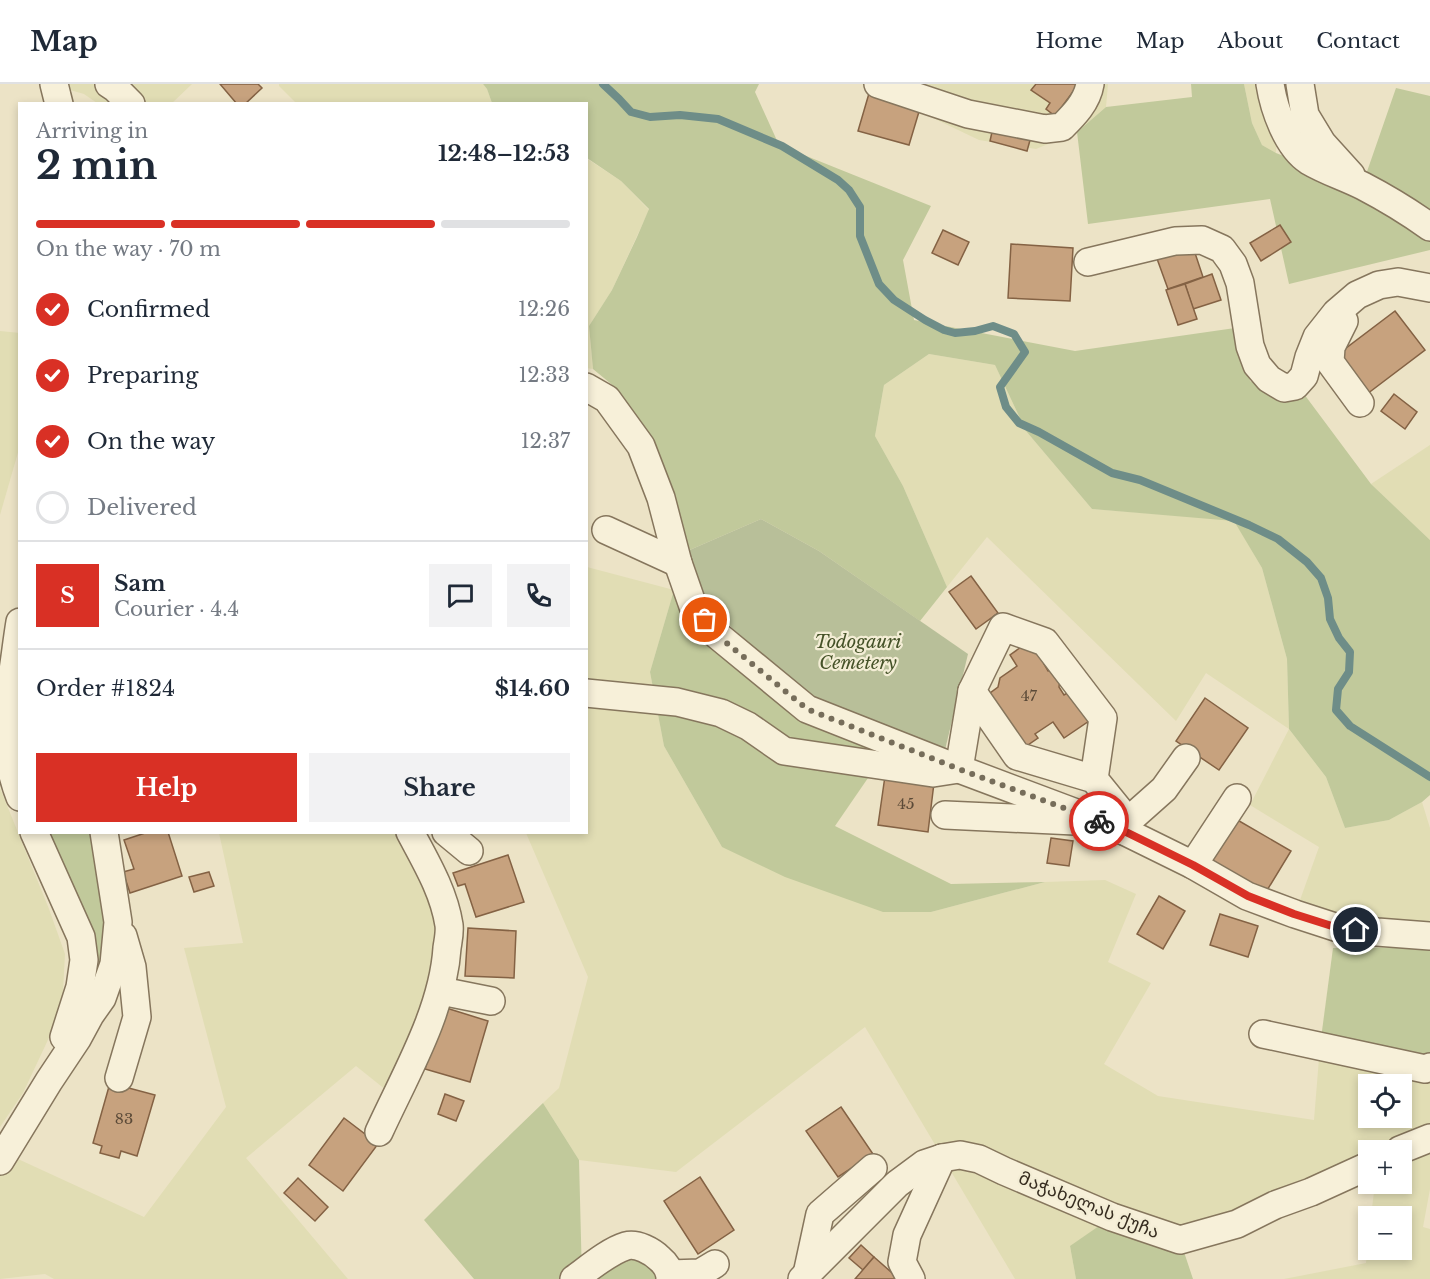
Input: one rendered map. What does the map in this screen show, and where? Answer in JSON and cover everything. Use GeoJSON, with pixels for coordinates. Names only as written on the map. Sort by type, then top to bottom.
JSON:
{"type":"FeatureCollection","features":[{"type":"Feature","properties":{"kind":"street"},"geometry":{"type":"LineString","coordinates":[[54,84],[58,102]]}},
{"type":"Feature","properties":{"kind":"street"},"geometry":{"type":"LineString","coordinates":[[109,84],[129,102]]}},
{"type":"Feature","properties":{"kind":"street"},"geometry":{"type":"LineString","coordinates":[[878,84],[968,114],[1045,129],[1062,127],[1078,110],[1090,84]]}},
{"type":"Feature","properties":{"kind":"street"},"geometry":{"type":"LineString","coordinates":[[1270,84],[1279,117],[1291,142],[1306,159],[1363,186],[1430,227]]}},
{"type":"Feature","properties":{"kind":"street"},"geometry":{"type":"LineString","coordinates":[[1300,84],[1305,115],[1322,143],[1363,186]]}},
{"type":"Feature","properties":{"kind":"street"},"geometry":{"type":"LineString","coordinates":[[1088,262],[1175,241],[1202,240],[1222,249],[1233,264],[1240,283],[1250,346],[1257,365],[1269,379],[1284,388],[1295,386],[1304,376],[1317,337],[1336,313],[1357,295],[1379,285],[1398,282],[1430,288]]}},
{"type":"Feature","properties":{"kind":"street"},"geometry":{"type":"LineString","coordinates":[[1357,295],[1331,346],[1330,362],[1360,403]]}},
{"type":"Feature","properties":{"kind":"street"},"geometry":{"type":"LineString","coordinates":[[588,388],[607,399],[641,446],[662,498],[678,563],[693,606],[717,635],[807,709],[959,769],[1118,825],[1248,896],[1294,914],[1335,927],[1430,936]]}},
{"type":"Feature","properties":{"kind":"street"},"geometry":{"type":"LineString","coordinates":[[606,530],[678,563]]}},
{"type":"Feature","properties":{"kind":"street"},"geometry":{"type":"LineString","coordinates":[[959,769],[972,691],[1003,627],[1045,642],[1103,718],[1094,779],[1118,825]]}},
{"type":"Feature","properties":{"kind":"street"},"geometry":{"type":"LineString","coordinates":[[11,779],[7,725],[18,638]]}},
{"type":"Feature","properties":{"kind":"street"},"geometry":{"type":"LineString","coordinates":[[972,691],[1017,756],[1094,779]]}},
{"type":"Feature","properties":{"kind":"street"},"geometry":{"type":"LineString","coordinates":[[588,693],[676,702],[721,713],[748,726],[784,751],[933,773],[959,769]]}},
{"type":"Feature","properties":{"kind":"street"},"geometry":{"type":"LineString","coordinates":[[945,815],[1118,825],[1164,789],[1186,758]]}},
{"type":"Feature","properties":{"kind":"street"},"geometry":{"type":"LineString","coordinates":[[1193,865],[1237,798]]}},
{"type":"Feature","properties":{"kind":"street"},"geometry":{"type":"LineString","coordinates":[[35,834],[81,937],[84,960],[80,987],[49,1081]]}},
{"type":"Feature","properties":{"kind":"street"},"geometry":{"type":"LineString","coordinates":[[104,834],[118,922],[132,967],[137,1017],[119,1078]]}},
{"type":"Feature","properties":{"kind":"street"},"geometry":{"type":"LineString","coordinates":[[379,1132],[431,1019],[441,991],[447,956],[449,927],[441,894],[411,834]]}},
{"type":"Feature","properties":{"kind":"street"},"geometry":{"type":"LineString","coordinates":[[448,834],[469,851]]}},
{"type":"Feature","properties":{"kind":"street"},"geometry":{"type":"LineString","coordinates":[[0,1161],[102,998],[114,964],[118,922]]}},
{"type":"Feature","properties":{"kind":"street"},"geometry":{"type":"LineString","coordinates":[[441,991],[491,1001]]}},
{"type":"Feature","properties":{"kind":"street"},"geometry":{"type":"LineString","coordinates":[[1263,1034],[1425,1069],[1430,1067]]}},
{"type":"Feature","properties":{"kind":"street"},"geometry":{"type":"LineString","coordinates":[[1412,1145],[1430,1138]]}},
{"type":"Feature","properties":{"kind":"street","name":"მაჭახელას ქუჩა"},"geometry":{"type":"LineString","coordinates":[[942,1158],[960,1155],[979,1159],[1112,1217],[1180,1240],[1237,1224],[1358,1171]]}},
{"type":"Feature","properties":{"kind":"street"},"geometry":{"type":"LineString","coordinates":[[805,1276],[897,1184],[924,1164],[942,1158]]}},
{"type":"Feature","properties":{"kind":"street"},"geometry":{"type":"LineString","coordinates":[[911,1279],[902,1262],[907,1235],[942,1158]]}},
{"type":"Feature","properties":{"kind":"street"},"geometry":{"type":"LineString","coordinates":[[805,1276],[820,1214],[873,1168]]}},
{"type":"Feature","properties":{"kind":"street"},"geometry":{"type":"LineString","coordinates":[[574,1279],[605,1257],[627,1246],[639,1246],[655,1254],[665,1263],[670,1277],[700,1273],[715,1264]]}},
{"type":"Feature","properties":{"kind":"shaded area"},"geometry":{"type":"Polygon","coordinates":[[[49,84],[192,84],[173,102],[96,102],[84,94],[49,84]]]}},
{"type":"Feature","properties":{"kind":"shaded area"},"geometry":{"type":"Polygon","coordinates":[[[279,84],[483,84],[492,102],[295,102],[279,84]]]}},
{"type":"Feature","properties":{"kind":"shaded area"},"geometry":{"type":"Polygon","coordinates":[[[862,84],[1108,84],[1106,107],[1077,132],[1036,149],[979,140],[862,84]]]}},
{"type":"Feature","properties":{"kind":"shaded area"},"geometry":{"type":"Polygon","coordinates":[[[1244,84],[1277,84],[1276,153],[1262,145],[1252,123],[1244,84]]]}},
{"type":"Feature","properties":{"kind":"shaded area"},"geometry":{"type":"Polygon","coordinates":[[[588,159],[621,181],[649,210],[612,290],[589,326],[593,369],[588,368],[588,159]]]}},
{"type":"Feature","properties":{"kind":"shaded area"},"geometry":{"type":"Polygon","coordinates":[[[0,331],[18,333],[18,452],[0,515],[0,331]]]}},
{"type":"Feature","properties":{"kind":"shaded area"},"geometry":{"type":"Polygon","coordinates":[[[929,354],[995,365],[1026,431],[1092,509],[1234,520],[1262,568],[1287,659],[1289,729],[1206,673],[1176,721],[987,537],[947,587],[903,486],[875,436],[884,385],[929,354]]]}},
{"type":"Feature","properties":{"kind":"shaded area"},"geometry":{"type":"Polygon","coordinates":[[[1430,445],[1430,540],[1371,484],[1430,445]]]}},
{"type":"Feature","properties":{"kind":"shaded area"},"geometry":{"type":"Polygon","coordinates":[[[588,567],[674,590],[650,672],[664,746],[722,847],[931,912],[1045,882],[1105,880],[1136,894],[1108,962],[1151,983],[1104,1064],[1158,1096],[1314,1120],[1320,1046],[1430,1067],[1430,1189],[1423,1227],[1430,1229],[1430,1279],[1284,1279],[1366,1263],[1366,1260],[1412,1260],[1412,1206],[1372,1206],[1374,1194],[1412,1194],[1412,1140],[1358,1140],[1358,1170],[1237,1224],[1070,1246],[1076,1279],[1015,1279],[865,1027],[676,1172],[579,1160],[543,1103],[559,1088],[588,977],[526,834],[588,834],[588,567]]]}},
{"type":"Feature","properties":{"kind":"shaded area"},"geometry":{"type":"Polygon","coordinates":[[[1289,729],[1326,777],[1345,828],[1389,820],[1422,802],[1430,828],[1430,936],[1295,914],[1319,847],[1250,805],[1289,729]]]}},
{"type":"Feature","properties":{"kind":"shaded area"},"geometry":{"type":"Polygon","coordinates":[[[0,788],[65,954],[62,1010],[23,1093],[0,1127],[0,788]]]}},
{"type":"Feature","properties":{"kind":"shaded area"},"geometry":{"type":"Polygon","coordinates":[[[219,834],[400,834],[429,886],[441,961],[386,1090],[356,1066],[246,1158],[348,1279],[54,1279],[45,1274],[0,1279],[0,1161],[5,1153],[144,1217],[226,1107],[184,948],[243,943],[219,834]]]}},
{"type":"Feature","properties":{"kind":"green space"},"geometry":{"type":"Polygon","coordinates":[[[483,84],[759,84],[755,92],[779,145],[931,206],[903,260],[914,320],[1075,351],[1242,327],[1250,381],[1286,399],[1301,390],[1371,484],[1430,540],[1430,795],[1422,802],[1389,820],[1345,828],[1326,777],[1289,729],[1287,659],[1262,568],[1234,521],[1092,509],[1026,431],[995,365],[929,354],[884,385],[875,436],[903,486],[947,587],[920,621],[819,551],[761,519],[685,552],[658,458],[636,416],[616,388],[593,369],[589,326],[612,290],[649,209],[621,181],[588,159],[588,102],[492,102],[483,84]]]}},
{"type":"Feature","properties":{"kind":"green space"},"geometry":{"type":"Polygon","coordinates":[[[1191,84],[1244,84],[1252,123],[1262,145],[1276,153],[1362,186],[1396,88],[1430,96],[1430,250],[1289,284],[1270,199],[1088,224],[1077,132],[1106,107],[1192,97],[1191,84]]]}},
{"type":"Feature","properties":{"kind":"green space","name":"Todogauri Cemetery"},"geometry":{"type":"Polygon","coordinates":[[[761,519],[819,551],[968,654],[944,754],[832,709],[780,673],[737,634],[705,596],[685,552],[761,519]]]}},
{"type":"Feature","properties":{"kind":"green space"},"geometry":{"type":"Polygon","coordinates":[[[674,590],[719,652],[890,746],[835,826],[951,884],[1045,882],[931,912],[883,912],[785,877],[722,847],[664,746],[650,672],[674,590]]]}},
{"type":"Feature","properties":{"kind":"green space"},"geometry":{"type":"Polygon","coordinates":[[[30,834],[104,834],[113,885],[102,998],[74,941],[30,834]]]}},
{"type":"Feature","properties":{"kind":"green space"},"geometry":{"type":"Polygon","coordinates":[[[1430,947],[1430,1067],[1320,1046],[1333,948],[1430,947]]]}},
{"type":"Feature","properties":{"kind":"green space"},"geometry":{"type":"Polygon","coordinates":[[[543,1103],[579,1160],[582,1278],[614,1257],[643,1256],[659,1279],[474,1279],[424,1220],[543,1103]]]}},
{"type":"Feature","properties":{"kind":"green space"},"geometry":{"type":"Polygon","coordinates":[[[1112,1217],[1180,1240],[1193,1279],[1076,1279],[1070,1246],[1112,1217]]]}},
{"type":"Feature","properties":{"kind":"building"},"geometry":{"type":"Polygon","coordinates":[[[220,84],[258,84],[262,88],[247,102],[235,102],[220,84]]]}},
{"type":"Feature","properties":{"kind":"building"},"geometry":{"type":"Polygon","coordinates":[[[1036,84],[1078,85],[1055,116],[1046,109],[1050,103],[1031,90],[1036,84]]]}},
{"type":"Feature","properties":{"kind":"building"},"geometry":{"type":"Polygon","coordinates":[[[870,90],[921,105],[909,145],[858,131],[870,90]]]}},
{"type":"Feature","properties":{"kind":"building"},"geometry":{"type":"Polygon","coordinates":[[[994,123],[1032,133],[1027,151],[990,141],[994,123]]]}},
{"type":"Feature","properties":{"kind":"building"},"geometry":{"type":"Polygon","coordinates":[[[1280,225],[1291,242],[1261,261],[1250,243],[1280,225]]]}},
{"type":"Feature","properties":{"kind":"building"},"geometry":{"type":"Polygon","coordinates":[[[943,230],[969,242],[958,265],[932,253],[943,230]]]}},
{"type":"Feature","properties":{"kind":"building"},"geometry":{"type":"Polygon","coordinates":[[[1011,244],[1073,248],[1070,301],[1008,298],[1011,244]]]}},
{"type":"Feature","properties":{"kind":"building"},"geometry":{"type":"Polygon","coordinates":[[[1192,244],[1203,277],[1168,289],[1156,256],[1192,244]]]}},
{"type":"Feature","properties":{"kind":"building"},"geometry":{"type":"Polygon","coordinates":[[[1212,274],[1221,300],[1193,309],[1185,284],[1212,274]]]}},
{"type":"Feature","properties":{"kind":"building"},"geometry":{"type":"Polygon","coordinates":[[[1185,284],[1197,319],[1178,325],[1166,290],[1185,284]]]}},
{"type":"Feature","properties":{"kind":"building"},"geometry":{"type":"Polygon","coordinates":[[[1395,311],[1425,350],[1367,394],[1337,355],[1395,311]]]}},
{"type":"Feature","properties":{"kind":"building"},"geometry":{"type":"Polygon","coordinates":[[[1394,394],[1417,412],[1405,429],[1381,411],[1394,394]]]}},
{"type":"Feature","properties":{"kind":"building"},"geometry":{"type":"Polygon","coordinates":[[[971,576],[998,613],[976,629],[949,592],[971,576]]]}},
{"type":"Feature","properties":{"kind":"building"},"geometry":{"type":"Polygon","coordinates":[[[1028,642],[1049,660],[1044,664],[1048,671],[1055,670],[1060,678],[1059,687],[1064,695],[1069,692],[1089,721],[1064,738],[1053,722],[1035,734],[1038,738],[1022,749],[986,696],[998,687],[1000,678],[1017,666],[1010,655],[1028,642]]]}},
{"type":"Feature","properties":{"kind":"building"},"geometry":{"type":"Polygon","coordinates":[[[1205,698],[1248,728],[1219,770],[1176,741],[1205,698]]]}},
{"type":"Feature","properties":{"kind":"building"},"geometry":{"type":"Polygon","coordinates":[[[885,776],[934,783],[928,832],[878,825],[885,776]]]}},
{"type":"Feature","properties":{"kind":"building"},"geometry":{"type":"Polygon","coordinates":[[[1234,818],[1291,851],[1266,892],[1210,859],[1234,818]]]}},
{"type":"Feature","properties":{"kind":"building"},"geometry":{"type":"Polygon","coordinates":[[[142,834],[169,834],[182,876],[130,893],[123,872],[134,869],[124,840],[142,834]]]}},
{"type":"Feature","properties":{"kind":"building"},"geometry":{"type":"Polygon","coordinates":[[[1051,838],[1073,841],[1069,866],[1047,863],[1051,838]]]}},
{"type":"Feature","properties":{"kind":"building"},"geometry":{"type":"Polygon","coordinates":[[[508,855],[524,902],[476,917],[465,884],[458,886],[453,873],[508,855]]]}},
{"type":"Feature","properties":{"kind":"building"},"geometry":{"type":"Polygon","coordinates":[[[209,872],[214,886],[194,892],[189,877],[209,872]]]}},
{"type":"Feature","properties":{"kind":"building"},"geometry":{"type":"Polygon","coordinates":[[[1159,896],[1185,911],[1163,949],[1137,934],[1159,896]]]}},
{"type":"Feature","properties":{"kind":"building"},"geometry":{"type":"Polygon","coordinates":[[[1220,914],[1258,926],[1248,957],[1210,945],[1220,914]]]}},
{"type":"Feature","properties":{"kind":"building"},"geometry":{"type":"Polygon","coordinates":[[[468,928],[516,931],[514,978],[465,976],[468,928]]]}},
{"type":"Feature","properties":{"kind":"building"},"geometry":{"type":"Polygon","coordinates":[[[443,1007],[488,1021],[470,1082],[425,1069],[443,1007]]]}},
{"type":"Feature","properties":{"kind":"building"},"geometry":{"type":"Polygon","coordinates":[[[110,1083],[155,1095],[137,1156],[121,1151],[119,1158],[100,1153],[102,1146],[93,1143],[110,1083]]]}},
{"type":"Feature","properties":{"kind":"building"},"geometry":{"type":"Polygon","coordinates":[[[445,1094],[464,1101],[456,1121],[438,1114],[445,1094]]]}},
{"type":"Feature","properties":{"kind":"building"},"geometry":{"type":"Polygon","coordinates":[[[841,1107],[873,1154],[838,1177],[806,1131],[841,1107]]]}},
{"type":"Feature","properties":{"kind":"building"},"geometry":{"type":"Polygon","coordinates":[[[344,1118],[378,1144],[343,1191],[309,1165],[344,1118]]]}},
{"type":"Feature","properties":{"kind":"building"},"geometry":{"type":"Polygon","coordinates":[[[700,1177],[734,1230],[698,1254],[664,1201],[700,1177]]]}},
{"type":"Feature","properties":{"kind":"building"},"geometry":{"type":"Polygon","coordinates":[[[298,1178],[328,1207],[315,1221],[284,1193],[298,1178]]]}},
{"type":"Feature","properties":{"kind":"building"},"geometry":{"type":"Polygon","coordinates":[[[861,1245],[874,1257],[863,1270],[849,1258],[861,1245]]]}},
{"type":"Feature","properties":{"kind":"building"},"geometry":{"type":"Polygon","coordinates":[[[874,1257],[899,1279],[855,1279],[874,1257]]]}},
{"type":"Feature","properties":{"kind":"waterway"},"geometry":{"type":"LineString","coordinates":[[603,84],[631,112],[650,117],[680,115],[718,119],[782,146],[838,180],[849,190],[860,207],[860,236],[879,284],[894,300],[944,330],[955,333],[993,326],[1014,334],[1025,352],[1000,387],[1006,407],[1019,423],[1112,473],[1140,480],[1249,525],[1278,539],[1307,562],[1321,578],[1328,598],[1330,619],[1339,638],[1350,652],[1349,672],[1338,689],[1336,710],[1350,726],[1430,777]]}},
{"type":"Feature","properties":{"kind":"way so far"},"geometry":{"type":"LineString","coordinates":[[705,620],[717,635],[807,709],[1099,821]]}},
{"type":"Feature","properties":{"kind":"route"},"geometry":{"type":"LineString","coordinates":[[1099,821],[1193,865],[1248,896],[1335,927],[1356,930]]}}]}
